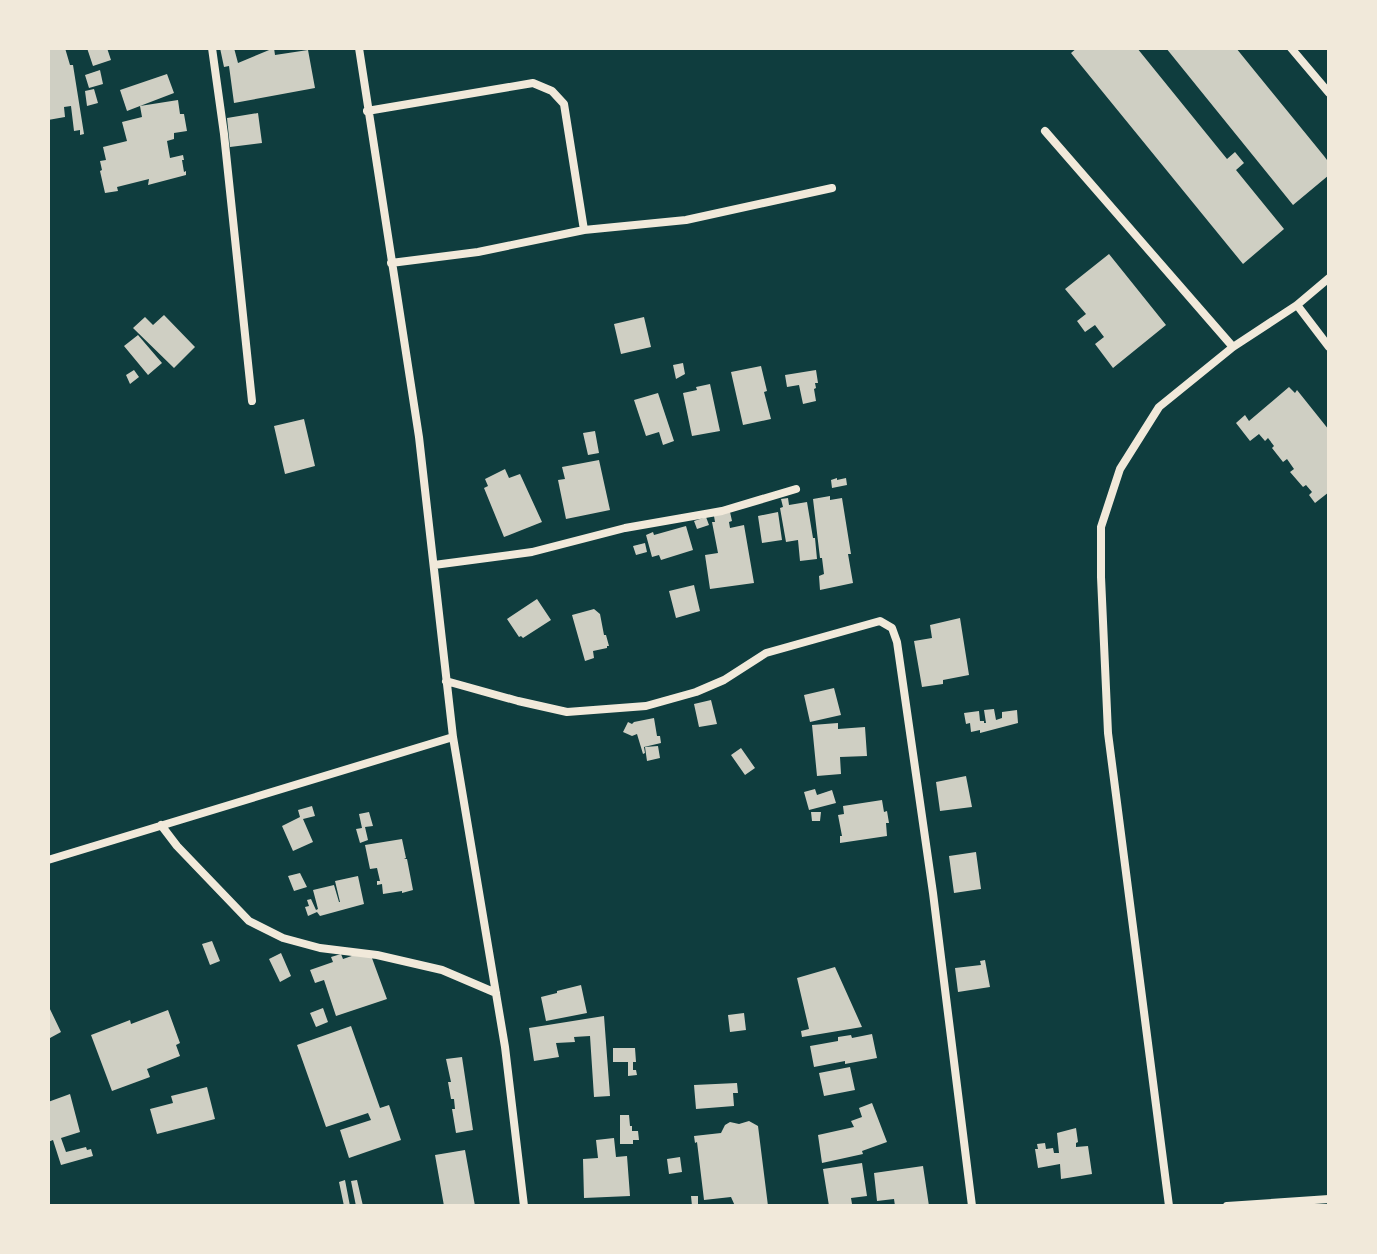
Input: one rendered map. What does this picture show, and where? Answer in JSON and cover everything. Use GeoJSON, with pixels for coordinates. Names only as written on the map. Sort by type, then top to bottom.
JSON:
{"type":"FeatureCollection","features":[{"type":"Feature","properties":{"kind":"street"},"geometry":{"type":"LineString","coordinates":[[212,48],[252,401]]}},
{"type":"Feature","properties":{"kind":"street"},"geometry":{"type":"LineString","coordinates":[[359,48],[419,437],[453,737],[505,1047],[524,1206]]}},
{"type":"Feature","properties":{"kind":"street"},"geometry":{"type":"LineString","coordinates":[[1291,48],[1329,93]]}},
{"type":"Feature","properties":{"kind":"street"},"geometry":{"type":"LineString","coordinates":[[367,111],[533,83],[552,91],[564,104],[584,230]]}},
{"type":"Feature","properties":{"kind":"street"},"geometry":{"type":"LineString","coordinates":[[1045,131],[1233,347]]}},
{"type":"Feature","properties":{"kind":"street"},"geometry":{"type":"LineString","coordinates":[[391,263],[478,252],[584,230],[686,220],[832,188]]}},
{"type":"Feature","properties":{"kind":"street"},"geometry":{"type":"LineString","coordinates":[[1169,1206],[1108,733],[1101,527],[1120,469],[1159,407],[1233,347],[1297,305],[1329,278]]}},
{"type":"Feature","properties":{"kind":"street"},"geometry":{"type":"LineString","coordinates":[[1297,305],[1329,347]]}},
{"type":"Feature","properties":{"kind":"street"},"geometry":{"type":"LineString","coordinates":[[434,565],[532,552],[625,528],[722,511],[796,489]]}},
{"type":"Feature","properties":{"kind":"street"},"geometry":{"type":"LineString","coordinates":[[446,681],[567,712],[646,706],[696,692],[724,680],[766,653],[880,621],[892,628],[897,642],[933,893],[972,1206]]}},
{"type":"Feature","properties":{"kind":"street"},"geometry":{"type":"LineString","coordinates":[[48,860],[453,737]]}},
{"type":"Feature","properties":{"kind":"street"},"geometry":{"type":"LineString","coordinates":[[161,825],[249,921],[283,938],[320,948],[377,955],[442,970],[496,993]]}},
{"type":"Feature","properties":{"kind":"street"},"geometry":{"type":"LineString","coordinates":[[1227,1206],[1329,1199]]}},
{"type":"Feature","properties":{"kind":"building"},"geometry":{"type":"Polygon","coordinates":[[[48,48],[65,48],[70,65],[73,65],[84,134],[80,135],[80,130],[74,131],[71,106],[64,107],[65,117],[48,120],[48,48]]]}},
{"type":"Feature","properties":{"kind":"building"},"geometry":{"type":"Polygon","coordinates":[[[87,48],[107,48],[111,60],[93,66],[87,48]]]}},
{"type":"Feature","properties":{"kind":"building"},"geometry":{"type":"Polygon","coordinates":[[[220,48],[234,48],[238,63],[274,48],[275,55],[308,50],[315,88],[234,103],[229,66],[224,67],[220,48]]]}},
{"type":"Feature","properties":{"kind":"building"},"geometry":{"type":"Polygon","coordinates":[[[1077,48],[1137,48],[1227,159],[1235,152],[1244,163],[1236,170],[1284,229],[1243,264],[1071,53],[1077,48]]]}},
{"type":"Feature","properties":{"kind":"building"},"geometry":{"type":"Polygon","coordinates":[[[1166,48],[1236,48],[1327,160],[1329,158],[1329,175],[1293,205],[1166,48]]]}},
{"type":"Feature","properties":{"kind":"building"},"geometry":{"type":"Polygon","coordinates":[[[100,70],[103,84],[89,88],[85,75],[100,70]]]}},
{"type":"Feature","properties":{"kind":"building"},"geometry":{"type":"Polygon","coordinates":[[[167,74],[174,93],[127,111],[120,90],[167,74]]]}},
{"type":"Feature","properties":{"kind":"building"},"geometry":{"type":"Polygon","coordinates":[[[94,89],[98,103],[87,106],[85,91],[94,89]]]}},
{"type":"Feature","properties":{"kind":"building"},"geometry":{"type":"Polygon","coordinates":[[[178,100],[187,131],[174,133],[174,139],[167,141],[170,158],[183,155],[186,175],[148,185],[149,179],[105,193],[100,171],[100,161],[106,160],[103,147],[127,141],[122,122],[142,117],[140,106],[178,100]]]}},
{"type":"Feature","properties":{"kind":"building"},"geometry":{"type":"Polygon","coordinates":[[[258,113],[262,143],[230,147],[227,118],[258,113]]]}},
{"type":"Feature","properties":{"kind":"building"},"geometry":{"type":"Polygon","coordinates":[[[1109,254],[1166,325],[1113,368],[1095,344],[1104,337],[1095,325],[1085,332],[1077,321],[1086,314],[1065,289],[1109,254]]]}},
{"type":"Feature","properties":{"kind":"building"},"geometry":{"type":"Polygon","coordinates":[[[164,315],[195,347],[174,368],[133,328],[145,317],[153,325],[164,315]]]}},
{"type":"Feature","properties":{"kind":"building"},"geometry":{"type":"Polygon","coordinates":[[[644,317],[651,347],[621,354],[614,324],[644,317]]]}},
{"type":"Feature","properties":{"kind":"building"},"geometry":{"type":"Polygon","coordinates":[[[138,335],[162,363],[148,375],[124,346],[138,335]]]}},
{"type":"Feature","properties":{"kind":"building"},"geometry":{"type":"Polygon","coordinates":[[[683,363],[685,374],[676,379],[673,365],[683,363]]]}},
{"type":"Feature","properties":{"kind":"building"},"geometry":{"type":"Polygon","coordinates":[[[761,366],[771,419],[743,425],[731,372],[761,366]]]}},
{"type":"Feature","properties":{"kind":"building"},"geometry":{"type":"Polygon","coordinates":[[[134,370],[139,377],[130,384],[126,375],[134,370]]]}},
{"type":"Feature","properties":{"kind":"building"},"geometry":{"type":"Polygon","coordinates":[[[816,370],[816,401],[803,404],[799,385],[787,387],[785,375],[816,370]]]}},
{"type":"Feature","properties":{"kind":"building"},"geometry":{"type":"Polygon","coordinates":[[[710,384],[720,431],[692,436],[683,393],[710,384]]]}},
{"type":"Feature","properties":{"kind":"building"},"geometry":{"type":"Polygon","coordinates":[[[1289,387],[1295,393],[1297,390],[1329,430],[1329,492],[1315,503],[1309,495],[1312,492],[1290,472],[1294,469],[1287,459],[1283,462],[1268,438],[1265,441],[1259,434],[1250,441],[1236,423],[1245,415],[1249,421],[1289,387]]]}},
{"type":"Feature","properties":{"kind":"building"},"geometry":{"type":"Polygon","coordinates":[[[658,393],[674,441],[663,445],[659,432],[646,436],[634,400],[658,393]]]}},
{"type":"Feature","properties":{"kind":"building"},"geometry":{"type":"Polygon","coordinates":[[[304,419],[315,466],[285,474],[274,426],[304,419]]]}},
{"type":"Feature","properties":{"kind":"building"},"geometry":{"type":"Polygon","coordinates":[[[595,431],[599,453],[588,455],[583,433],[595,431]]]}},
{"type":"Feature","properties":{"kind":"building"},"geometry":{"type":"Polygon","coordinates":[[[599,460],[610,510],[566,519],[558,480],[565,479],[562,467],[599,460]]]}},
{"type":"Feature","properties":{"kind":"building"},"geometry":{"type":"Polygon","coordinates":[[[505,469],[509,478],[520,474],[542,522],[504,537],[484,488],[488,486],[485,479],[505,469]]]}},
{"type":"Feature","properties":{"kind":"building"},"geometry":{"type":"Polygon","coordinates":[[[846,478],[847,485],[832,488],[831,480],[846,478]]]}},
{"type":"Feature","properties":{"kind":"building"},"geometry":{"type":"Polygon","coordinates":[[[830,496],[830,500],[842,498],[853,583],[820,590],[819,576],[824,574],[813,499],[830,496]]]}},
{"type":"Feature","properties":{"kind":"building"},"geometry":{"type":"Polygon","coordinates":[[[788,498],[789,505],[807,502],[817,559],[800,561],[798,540],[786,542],[780,508],[783,507],[781,499],[788,498]]]}},
{"type":"Feature","properties":{"kind":"building"},"geometry":{"type":"Polygon","coordinates":[[[730,512],[730,528],[744,525],[754,583],[710,589],[705,555],[718,553],[712,522],[715,522],[714,516],[730,512]]]}},
{"type":"Feature","properties":{"kind":"building"},"geometry":{"type":"Polygon","coordinates":[[[778,512],[782,540],[762,543],[758,516],[778,512]]]}},
{"type":"Feature","properties":{"kind":"building"},"geometry":{"type":"Polygon","coordinates":[[[706,517],[709,525],[697,529],[694,521],[706,517]]]}},
{"type":"Feature","properties":{"kind":"building"},"geometry":{"type":"Polygon","coordinates":[[[686,526],[693,550],[661,560],[659,555],[652,557],[646,535],[686,526]]]}},
{"type":"Feature","properties":{"kind":"building"},"geometry":{"type":"Polygon","coordinates":[[[645,543],[647,552],[636,555],[633,546],[645,543]]]}},
{"type":"Feature","properties":{"kind":"building"},"geometry":{"type":"Polygon","coordinates":[[[694,585],[700,611],[676,618],[669,591],[694,585]]]}},
{"type":"Feature","properties":{"kind":"building"},"geometry":{"type":"Polygon","coordinates":[[[537,599],[551,620],[523,638],[519,637],[507,619],[537,599]]]}},
{"type":"Feature","properties":{"kind":"building"},"geometry":{"type":"Polygon","coordinates":[[[594,609],[600,614],[609,646],[593,651],[594,658],[585,661],[572,615],[594,609]]]}},
{"type":"Feature","properties":{"kind":"building"},"geometry":{"type":"Polygon","coordinates":[[[960,618],[969,675],[922,687],[914,641],[932,638],[930,625],[960,618]]]}},
{"type":"Feature","properties":{"kind":"building"},"geometry":{"type":"Polygon","coordinates":[[[834,688],[841,715],[810,722],[804,695],[834,688]]]}},
{"type":"Feature","properties":{"kind":"building"},"geometry":{"type":"Polygon","coordinates":[[[711,700],[717,724],[699,727],[694,704],[711,700]]]}},
{"type":"Feature","properties":{"kind":"building"},"geometry":{"type":"Polygon","coordinates":[[[994,709],[996,720],[1002,718],[1002,712],[1017,710],[1018,723],[980,733],[980,730],[971,732],[964,713],[979,711],[980,721],[986,723],[984,710],[994,709]]]}},
{"type":"Feature","properties":{"kind":"building"},"geometry":{"type":"Polygon","coordinates":[[[654,718],[661,743],[644,747],[643,754],[637,734],[632,736],[623,732],[628,722],[632,724],[654,718]]]}},
{"type":"Feature","properties":{"kind":"building"},"geometry":{"type":"Polygon","coordinates":[[[838,723],[838,729],[865,727],[867,756],[840,757],[841,774],[817,776],[812,725],[838,723]]]}},
{"type":"Feature","properties":{"kind":"building"},"geometry":{"type":"Polygon","coordinates":[[[658,746],[660,758],[647,761],[645,747],[658,746]]]}},
{"type":"Feature","properties":{"kind":"building"},"geometry":{"type":"Polygon","coordinates":[[[741,748],[755,768],[745,775],[731,755],[741,748]]]}},
{"type":"Feature","properties":{"kind":"building"},"geometry":{"type":"Polygon","coordinates":[[[966,776],[972,807],[940,811],[936,782],[966,776]]]}},
{"type":"Feature","properties":{"kind":"building"},"geometry":{"type":"Polygon","coordinates":[[[815,789],[817,795],[832,790],[836,803],[809,810],[804,792],[815,789]]]}},
{"type":"Feature","properties":{"kind":"building"},"geometry":{"type":"Polygon","coordinates":[[[882,800],[889,823],[886,823],[887,836],[840,843],[842,836],[838,815],[844,814],[843,806],[882,800]]]}},
{"type":"Feature","properties":{"kind":"building"},"geometry":{"type":"Polygon","coordinates":[[[312,806],[315,816],[303,819],[313,842],[293,851],[282,826],[300,817],[298,810],[312,806]]]}},
{"type":"Feature","properties":{"kind":"building"},"geometry":{"type":"Polygon","coordinates":[[[369,812],[373,826],[365,827],[368,840],[360,843],[356,829],[362,828],[359,814],[369,812]]]}},
{"type":"Feature","properties":{"kind":"building"},"geometry":{"type":"Polygon","coordinates":[[[811,812],[821,812],[820,821],[812,821],[811,812]]]}},
{"type":"Feature","properties":{"kind":"building"},"geometry":{"type":"Polygon","coordinates":[[[402,839],[413,890],[383,894],[382,884],[377,885],[380,881],[377,868],[370,869],[365,845],[402,839]]]}},
{"type":"Feature","properties":{"kind":"building"},"geometry":{"type":"Polygon","coordinates":[[[976,852],[981,889],[954,893],[949,856],[976,852]]]}},
{"type":"Feature","properties":{"kind":"building"},"geometry":{"type":"Polygon","coordinates":[[[300,873],[307,887],[294,891],[288,876],[300,873]]]}},
{"type":"Feature","properties":{"kind":"building"},"geometry":{"type":"Polygon","coordinates":[[[358,876],[364,904],[320,916],[317,912],[308,916],[305,907],[309,906],[307,900],[311,899],[318,909],[313,890],[334,885],[340,902],[335,881],[358,876]]]}},
{"type":"Feature","properties":{"kind":"building"},"geometry":{"type":"Polygon","coordinates":[[[212,941],[220,961],[210,965],[202,944],[212,941]]]}},
{"type":"Feature","properties":{"kind":"building"},"geometry":{"type":"Polygon","coordinates":[[[369,950],[387,999],[336,1016],[324,980],[315,983],[310,970],[333,962],[331,957],[341,954],[343,959],[369,950]]]}},
{"type":"Feature","properties":{"kind":"building"},"geometry":{"type":"Polygon","coordinates":[[[281,953],[291,976],[280,982],[269,959],[281,953]]]}},
{"type":"Feature","properties":{"kind":"building"},"geometry":{"type":"Polygon","coordinates":[[[985,960],[990,987],[958,992],[955,968],[981,965],[980,961],[985,960]]]}},
{"type":"Feature","properties":{"kind":"building"},"geometry":{"type":"Polygon","coordinates":[[[835,967],[862,1027],[802,1037],[801,1031],[809,1029],[797,978],[835,967]]]}},
{"type":"Feature","properties":{"kind":"building"},"geometry":{"type":"Polygon","coordinates":[[[581,985],[587,1013],[546,1021],[541,997],[581,985]]]}},
{"type":"Feature","properties":{"kind":"building"},"geometry":{"type":"Polygon","coordinates":[[[48,1005],[61,1032],[50,1038],[48,1034],[48,1005]]]}},
{"type":"Feature","properties":{"kind":"building"},"geometry":{"type":"Polygon","coordinates":[[[323,1008],[328,1022],[316,1027],[310,1013],[323,1008]]]}},
{"type":"Feature","properties":{"kind":"building"},"geometry":{"type":"Polygon","coordinates":[[[168,1010],[180,1043],[176,1045],[180,1056],[147,1069],[150,1077],[112,1091],[91,1035],[168,1010]]]}},
{"type":"Feature","properties":{"kind":"building"},"geometry":{"type":"Polygon","coordinates":[[[744,1013],[746,1030],[730,1032],[728,1015],[744,1013]]]}},
{"type":"Feature","properties":{"kind":"building"},"geometry":{"type":"Polygon","coordinates":[[[604,1016],[610,1096],[594,1097],[590,1036],[574,1037],[575,1042],[556,1043],[559,1057],[534,1061],[529,1028],[604,1016]]]}},
{"type":"Feature","properties":{"kind":"building"},"geometry":{"type":"Polygon","coordinates":[[[351,1026],[380,1108],[389,1105],[401,1140],[349,1158],[340,1130],[371,1120],[368,1113],[326,1127],[297,1045],[351,1026]]]}},
{"type":"Feature","properties":{"kind":"building"},"geometry":{"type":"Polygon","coordinates":[[[872,1034],[877,1058],[814,1067],[810,1046],[838,1041],[838,1037],[872,1034]]]}},
{"type":"Feature","properties":{"kind":"building"},"geometry":{"type":"Polygon","coordinates":[[[613,1048],[635,1048],[633,1070],[637,1075],[628,1076],[628,1062],[613,1062],[613,1048]]]}},
{"type":"Feature","properties":{"kind":"building"},"geometry":{"type":"Polygon","coordinates":[[[462,1057],[473,1130],[456,1133],[452,1109],[455,1109],[454,1099],[451,1099],[446,1059],[462,1057]]]}},
{"type":"Feature","properties":{"kind":"building"},"geometry":{"type":"Polygon","coordinates":[[[850,1067],[855,1090],[824,1096],[819,1073],[850,1067]]]}},
{"type":"Feature","properties":{"kind":"building"},"geometry":{"type":"Polygon","coordinates":[[[737,1083],[738,1093],[733,1093],[734,1106],[696,1109],[694,1085],[737,1083]]]}},
{"type":"Feature","properties":{"kind":"building"},"geometry":{"type":"Polygon","coordinates":[[[207,1087],[215,1119],[157,1134],[150,1109],[173,1103],[171,1096],[207,1087]]]}},
{"type":"Feature","properties":{"kind":"building"},"geometry":{"type":"Polygon","coordinates":[[[70,1094],[80,1132],[61,1138],[66,1152],[86,1147],[87,1150],[91,1149],[93,1156],[61,1165],[53,1140],[48,1142],[48,1102],[70,1094]]]}},
{"type":"Feature","properties":{"kind":"building"},"geometry":{"type":"Polygon","coordinates":[[[872,1103],[887,1142],[862,1151],[863,1154],[822,1163],[818,1135],[854,1127],[851,1121],[862,1117],[859,1108],[872,1103]]]}},
{"type":"Feature","properties":{"kind":"building"},"geometry":{"type":"Polygon","coordinates":[[[620,1115],[629,1115],[632,1131],[638,1131],[639,1140],[633,1140],[633,1144],[620,1144],[620,1115]]]}},
{"type":"Feature","properties":{"kind":"building"},"geometry":{"type":"Polygon","coordinates":[[[749,1121],[758,1126],[768,1206],[735,1206],[731,1197],[704,1200],[694,1136],[721,1133],[730,1122],[739,1124],[749,1121]]]}},
{"type":"Feature","properties":{"kind":"building"},"geometry":{"type":"Polygon","coordinates":[[[1076,1128],[1076,1147],[1088,1146],[1092,1174],[1061,1179],[1060,1164],[1038,1168],[1037,1144],[1045,1143],[1046,1149],[1053,1148],[1054,1153],[1059,1153],[1057,1133],[1076,1128]]]}},
{"type":"Feature","properties":{"kind":"building"},"geometry":{"type":"Polygon","coordinates":[[[614,1138],[616,1157],[627,1156],[630,1196],[584,1198],[583,1159],[598,1158],[596,1140],[614,1138]]]}},
{"type":"Feature","properties":{"kind":"building"},"geometry":{"type":"Polygon","coordinates":[[[465,1150],[475,1206],[444,1206],[435,1155],[465,1150]]]}},
{"type":"Feature","properties":{"kind":"building"},"geometry":{"type":"Polygon","coordinates":[[[680,1157],[682,1172],[669,1174],[667,1159],[680,1157]]]}},
{"type":"Feature","properties":{"kind":"building"},"geometry":{"type":"Polygon","coordinates":[[[862,1163],[867,1196],[851,1198],[852,1204],[829,1206],[823,1169],[862,1163]]]}},
{"type":"Feature","properties":{"kind":"building"},"geometry":{"type":"Polygon","coordinates":[[[923,1166],[929,1206],[895,1206],[894,1199],[877,1201],[874,1173],[923,1166]]]}},
{"type":"Feature","properties":{"kind":"building"},"geometry":{"type":"Polygon","coordinates":[[[345,1180],[350,1206],[344,1206],[339,1182],[345,1180]]]}},
{"type":"Feature","properties":{"kind":"building"},"geometry":{"type":"Polygon","coordinates":[[[357,1180],[363,1206],[356,1206],[351,1181],[357,1180]]]}},
{"type":"Feature","properties":{"kind":"building"},"geometry":{"type":"Polygon","coordinates":[[[691,1196],[698,1196],[698,1206],[692,1206],[691,1196]]]}}]}
